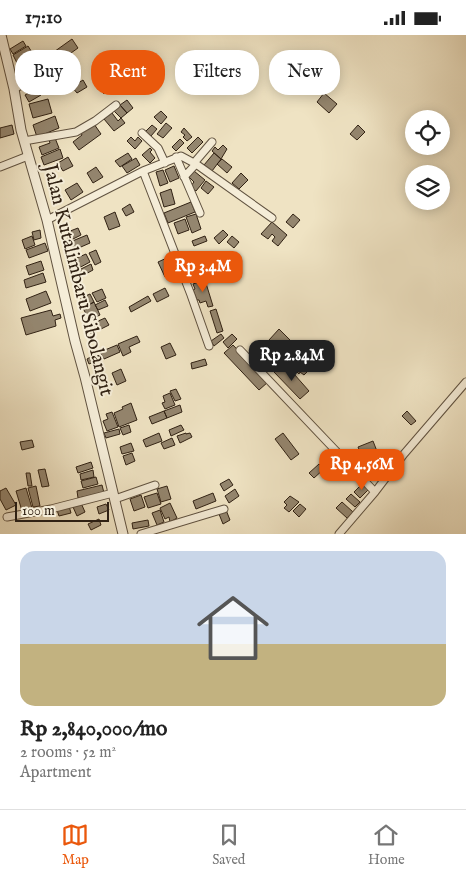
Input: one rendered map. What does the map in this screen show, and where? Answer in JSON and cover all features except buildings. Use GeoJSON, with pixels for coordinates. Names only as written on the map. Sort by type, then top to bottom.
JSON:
{"type":"FeatureCollection","features":[{"type":"Feature","properties":{"kind":"street","name":"Jalan Kutalimbaru Sibolangit"},"geometry":{"type":"LineString","coordinates":[[2,35],[24,141],[47,220],[123,534]]}},
{"type":"Feature","properties":{"kind":"street"},"geometry":{"type":"LineString","coordinates":[[24,141],[76,132],[95,121],[116,105]]}},
{"type":"Feature","properties":{"kind":"street"},"geometry":{"type":"LineString","coordinates":[[142,133],[158,148],[165,163]]}},
{"type":"Feature","properties":{"kind":"street"},"geometry":{"type":"LineString","coordinates":[[184,177],[212,141]]}},
{"type":"Feature","properties":{"kind":"street"},"geometry":{"type":"LineString","coordinates":[[0,167],[28,156]]}},
{"type":"Feature","properties":{"kind":"street"},"geometry":{"type":"LineString","coordinates":[[47,220],[143,171],[181,156],[195,163],[272,218]]}},
{"type":"Feature","properties":{"kind":"street"},"geometry":{"type":"LineString","coordinates":[[176,157],[200,213]]}},
{"type":"Feature","properties":{"kind":"street"},"geometry":{"type":"LineString","coordinates":[[143,171],[209,346]]}},
{"type":"Feature","properties":{"kind":"street"},"geometry":{"type":"LineString","coordinates":[[240,351],[375,492]]}},
{"type":"Feature","properties":{"kind":"street"},"geometry":{"type":"LineString","coordinates":[[339,534],[466,382]]}},
{"type":"Feature","properties":{"kind":"street"},"geometry":{"type":"LineString","coordinates":[[7,517],[114,496],[155,485]]}},
{"type":"Feature","properties":{"kind":"street"},"geometry":{"type":"LineString","coordinates":[[141,534],[224,509]]}}]}
